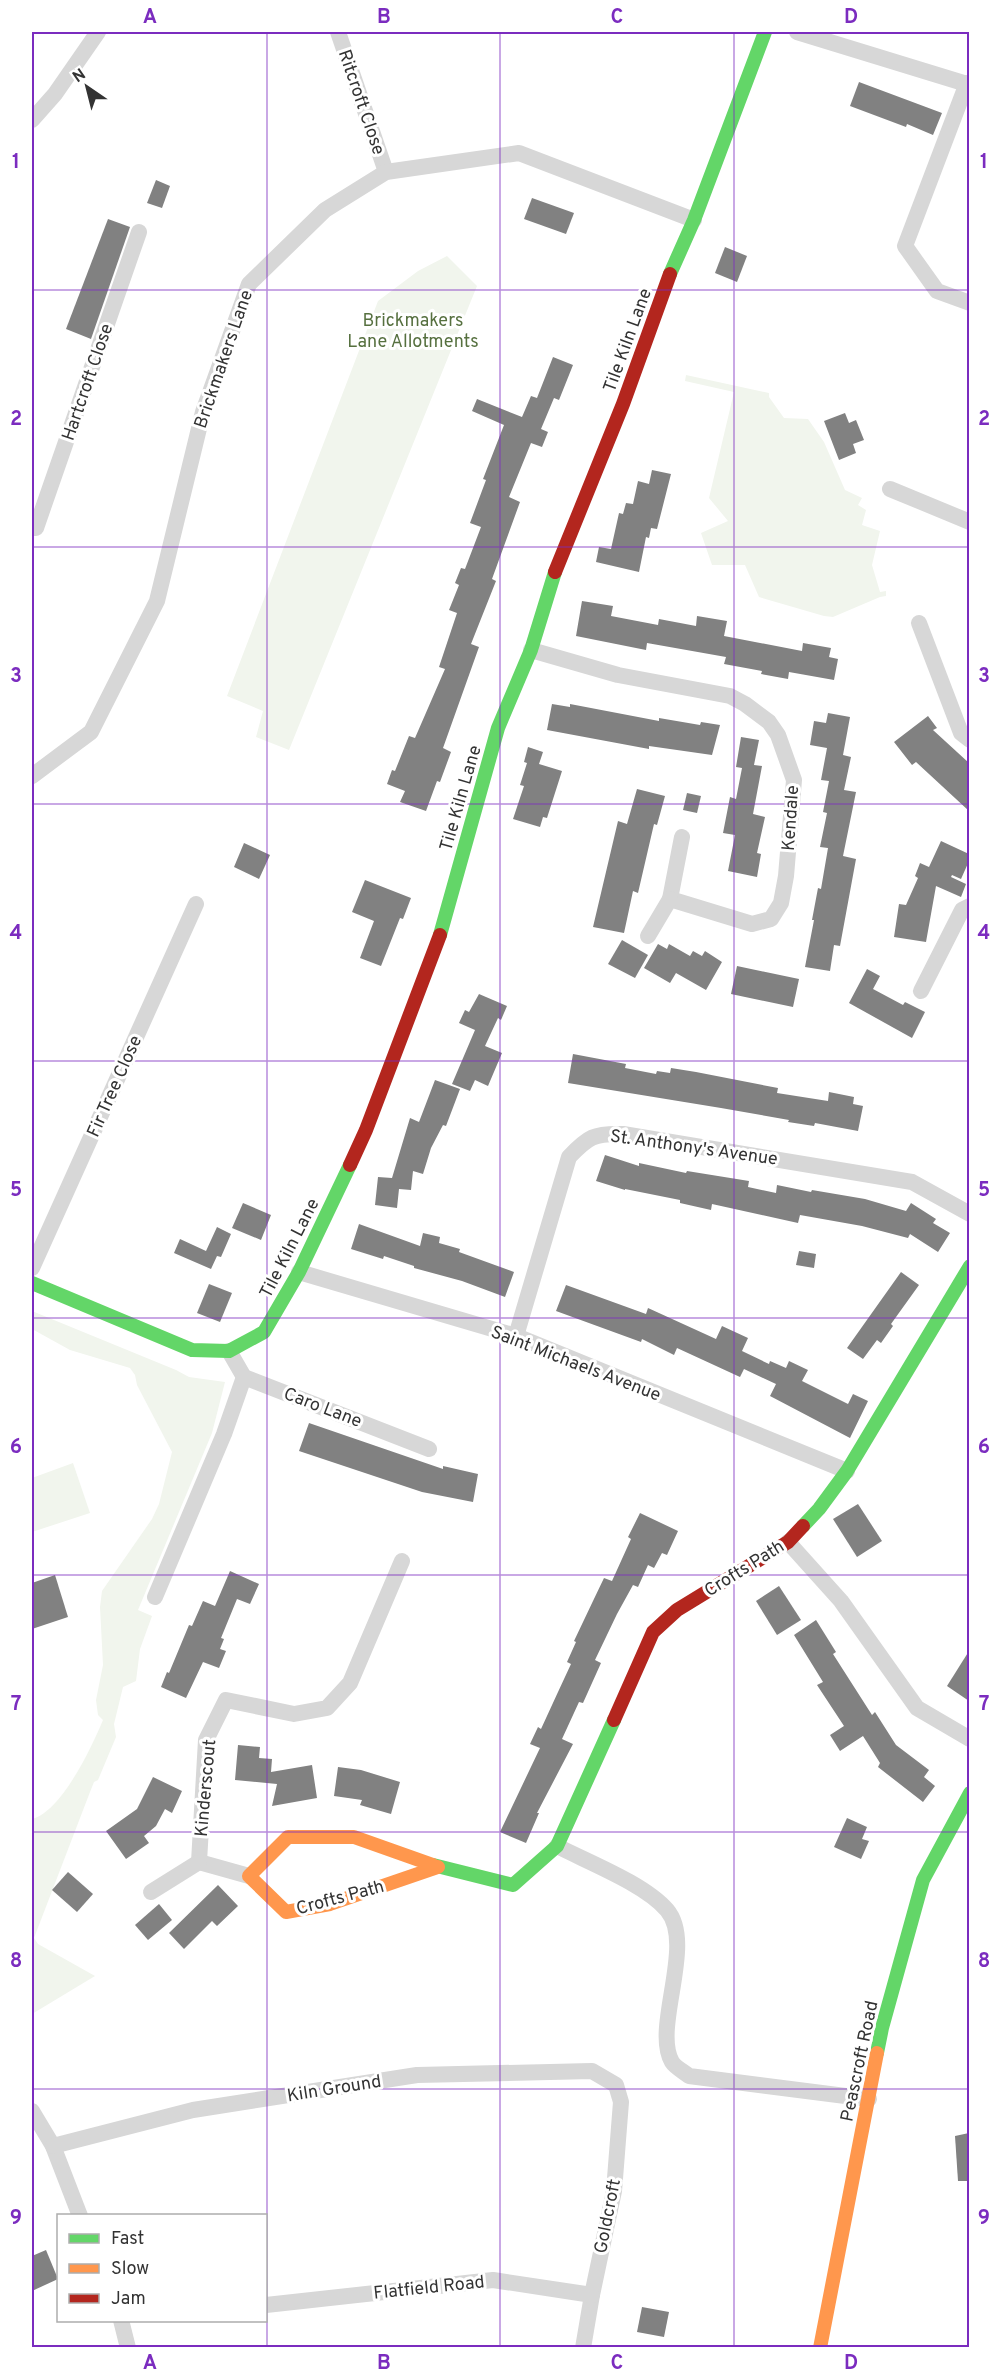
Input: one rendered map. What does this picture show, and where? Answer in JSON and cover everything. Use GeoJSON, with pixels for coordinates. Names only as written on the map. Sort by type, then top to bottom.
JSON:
{"type":"FeatureCollection","features":[{"type":"Feature","properties":{"kind":"street"},"geometry":{"type":"LineString","coordinates":[[32,120],[55,94],[98,32]]}},
{"type":"Feature","properties":{"kind":"street","name":"Ritcroft Close"},"geometry":{"type":"LineString","coordinates":[[338,32],[387,172]]}},
{"type":"Feature","properties":{"kind":"street","name":"Tile Kiln Lane"},"geometry":{"type":"LineString","coordinates":[[229,1351],[264,1332],[299,1272],[366,1130],[439,937],[498,728],[531,650],[556,570],[623,404],[674,264],[694,220],[765,32]]}},
{"type":"Feature","properties":{"kind":"street"},"geometry":{"type":"LineString","coordinates":[[797,32],[968,84],[905,246],[937,291],[969,303]]}},
{"type":"Feature","properties":{"kind":"street","name":"Brickmakers Lane"},"geometry":{"type":"LineString","coordinates":[[32,776],[91,732],[157,601],[203,412],[249,284],[324,210],[387,172],[519,153],[694,220]]}},
{"type":"Feature","properties":{"kind":"street","name":"Hartcroft Close"},"geometry":{"type":"LineString","coordinates":[[32,526],[36,528],[139,232]]}},
{"type":"Feature","properties":{"kind":"street"},"geometry":{"type":"LineString","coordinates":[[890,489],[969,522]]}},
{"type":"Feature","properties":{"kind":"street"},"geometry":{"type":"LineString","coordinates":[[919,624],[961,733],[969,740]]}},
{"type":"Feature","properties":{"kind":"street","name":"Kendale"},"geometry":{"type":"LineString","coordinates":[[531,650],[618,675],[730,696],[764,717],[778,735],[794,780],[786,876],[781,903],[771,919],[752,924],[670,898]]}},
{"type":"Feature","properties":{"kind":"street"},"geometry":{"type":"LineString","coordinates":[[648,936],[670,898],[682,837]]}},
{"type":"Feature","properties":{"kind":"street","name":"Fir Tree Close"},"geometry":{"type":"LineString","coordinates":[[32,1268],[196,904]]}},
{"type":"Feature","properties":{"kind":"street"},"geometry":{"type":"LineString","coordinates":[[921,991],[962,910],[969,906]]}},
{"type":"Feature","properties":{"kind":"street","name":"St. Anthony's Avenue"},"geometry":{"type":"LineString","coordinates":[[516,1336],[569,1157],[585,1141],[600,1134],[623,1134],[912,1182],[969,1214]]}},
{"type":"Feature","properties":{"kind":"street","name":"Crofts Path"},"geometry":{"type":"LineString","coordinates":[[438,1868],[330,1904],[286,1912],[249,1876],[288,1837],[354,1837],[438,1868],[513,1885],[557,1846],[653,1632],[677,1610],[788,1542],[819,1509],[847,1471],[969,1266]]}},
{"type":"Feature","properties":{"kind":"street","name":"Saint Michaels Avenue"},"geometry":{"type":"LineString","coordinates":[[299,1272],[516,1336],[847,1471]]}},
{"type":"Feature","properties":{"kind":"street"},"geometry":{"type":"LineString","coordinates":[[32,1283],[192,1350],[229,1351],[244,1377],[225,1434],[155,1597]]}},
{"type":"Feature","properties":{"kind":"street","name":"Caro Lane"},"geometry":{"type":"LineString","coordinates":[[244,1377],[429,1449]]}},
{"type":"Feature","properties":{"kind":"street"},"geometry":{"type":"LineString","coordinates":[[788,1542],[841,1601],[918,1708],[969,1739]]}},
{"type":"Feature","properties":{"kind":"street","name":"Kinderscout"},"geometry":{"type":"LineString","coordinates":[[199,1862],[206,1740],[226,1700],[294,1714],[327,1708],[350,1683],[402,1561]]}},
{"type":"Feature","properties":{"kind":"street","name":"Peascroft Road"},"geometry":{"type":"LineString","coordinates":[[820,2348],[882,2028],[923,1880],[969,1793]]}},
{"type":"Feature","properties":{"kind":"street"},"geometry":{"type":"LineString","coordinates":[[557,1846],[642,1889],[669,1911],[678,1938],[666,2041],[672,2062],[689,2076],[869,2099]]}},
{"type":"Feature","properties":{"kind":"street","name":"Kinderscout"},"geometry":{"type":"LineString","coordinates":[[151,1892],[199,1862],[249,1876]]}},
{"type":"Feature","properties":{"kind":"street","name":"Kiln Ground"},"geometry":{"type":"LineString","coordinates":[[53,2146],[194,2110],[417,2075],[592,2071],[616,2085]]}},
{"type":"Feature","properties":{"kind":"street","name":"Goldcroft"},"geometry":{"type":"LineString","coordinates":[[583,2348],[614,2191],[621,2102],[616,2085]]}},
{"type":"Feature","properties":{"kind":"street"},"geometry":{"type":"LineString","coordinates":[[32,2110],[53,2146],[79,2214]]}},
{"type":"Feature","properties":{"kind":"street","name":"Flatfield Road"},"geometry":{"type":"LineString","coordinates":[[267,2306],[493,2280],[592,2295]]}},
{"type":"Feature","properties":{"kind":"street"},"geometry":{"type":"LineString","coordinates":[[122,2322],[128,2348]]}},
{"type":"Feature","properties":{"kind":"green space","name":"Brickmakers Lane Allotments"},"geometry":{"type":"Polygon","coordinates":[[[447,256],[477,286],[289,750],[256,737],[263,711],[227,696],[378,301],[418,271],[447,256]]]}},
{"type":"Feature","properties":{"kind":"green space"},"geometry":{"type":"Polygon","coordinates":[[[686,375],[769,393],[769,397],[784,418],[808,419],[824,442],[845,490],[862,498],[858,505],[866,510],[862,525],[880,531],[872,565],[880,592],[886,591],[886,596],[833,617],[824,616],[759,597],[745,565],[712,565],[701,533],[728,521],[709,498],[734,392],[685,381],[686,375]]]}},
{"type":"Feature","properties":{"kind":"green space"},"geometry":{"type":"Polygon","coordinates":[[[32,1311],[189,1377],[225,1382],[212,1433],[138,1610],[152,1616],[140,1649],[136,1681],[123,1687],[114,1724],[116,1737],[98,1780],[94,1782],[34,1938],[38,1944],[95,1976],[32,2014],[32,1819],[43,1814],[64,1792],[83,1761],[103,1720],[98,1715],[96,1700],[103,1665],[100,1607],[102,1591],[152,1519],[159,1504],[172,1452],[130,1368],[70,1350],[32,1329],[32,1311]]]}},
{"type":"Feature","properties":{"kind":"green space"},"geometry":{"type":"Polygon","coordinates":[[[73,1463],[90,1513],[32,1532],[32,1478],[73,1463]]]}},
{"type":"Feature","properties":{"kind":"building"},"geometry":{"type":"Polygon","coordinates":[[[859,82],[942,113],[933,135],[907,124],[906,127],[850,106],[859,82]]]}},
{"type":"Feature","properties":{"kind":"building"},"geometry":{"type":"Polygon","coordinates":[[[156,180],[170,186],[162,208],[147,203],[156,180]]]}},
{"type":"Feature","properties":{"kind":"building"},"geometry":{"type":"Polygon","coordinates":[[[532,198],[574,213],[566,234],[524,219],[532,198]]]}},
{"type":"Feature","properties":{"kind":"building"},"geometry":{"type":"Polygon","coordinates":[[[108,219],[130,227],[91,339],[66,329],[108,219]]]}},
{"type":"Feature","properties":{"kind":"building"},"geometry":{"type":"Polygon","coordinates":[[[725,247],[747,256],[737,282],[715,273],[725,247]]]}},
{"type":"Feature","properties":{"kind":"building"},"geometry":{"type":"Polygon","coordinates":[[[553,357],[573,365],[559,400],[554,398],[541,429],[548,432],[542,447],[531,443],[509,497],[520,502],[492,579],[496,581],[471,644],[479,647],[443,748],[451,752],[426,811],[400,802],[405,791],[387,784],[392,770],[395,771],[409,736],[415,738],[445,669],[439,667],[457,613],[449,610],[459,585],[455,583],[461,568],[465,569],[481,527],[470,523],[486,480],[483,479],[504,425],[472,411],[477,399],[522,417],[531,396],[537,398],[553,357]]]}},
{"type":"Feature","properties":{"kind":"building"},"geometry":{"type":"Polygon","coordinates":[[[845,413],[849,423],[856,420],[864,440],[853,444],[856,453],[839,460],[824,421],[845,413]]]}},
{"type":"Feature","properties":{"kind":"building"},"geometry":{"type":"Polygon","coordinates":[[[652,470],[671,474],[657,529],[651,528],[649,538],[646,537],[639,572],[596,562],[599,547],[611,549],[619,513],[623,514],[626,503],[633,504],[638,481],[649,484],[652,470]]]}},
{"type":"Feature","properties":{"kind":"building"},"geometry":{"type":"Polygon","coordinates":[[[582,601],[613,606],[611,616],[658,625],[659,619],[696,626],[697,616],[727,621],[724,636],[802,651],[803,643],[831,648],[829,657],[838,659],[834,680],[789,672],[788,679],[761,674],[762,671],[724,664],[726,657],[647,643],[646,650],[576,636],[582,601]]]}},
{"type":"Feature","properties":{"kind":"building"},"geometry":{"type":"Polygon","coordinates":[[[552,704],[570,707],[570,704],[659,721],[659,718],[700,725],[701,722],[720,725],[712,755],[649,746],[649,749],[547,730],[552,704]]]}},
{"type":"Feature","properties":{"kind":"building"},"geometry":{"type":"Polygon","coordinates":[[[828,713],[850,717],[843,755],[851,757],[844,790],[856,792],[843,856],[856,859],[840,946],[834,945],[830,971],[805,967],[818,888],[821,889],[828,848],[820,847],[827,813],[823,812],[829,781],[821,780],[827,748],[810,745],[814,721],[826,723],[828,713]]]}},
{"type":"Feature","properties":{"kind":"building"},"geometry":{"type":"Polygon","coordinates":[[[928,716],[937,728],[933,730],[969,763],[969,811],[916,762],[912,765],[894,742],[928,716]]]}},
{"type":"Feature","properties":{"kind":"building"},"geometry":{"type":"Polygon","coordinates":[[[741,737],[759,740],[754,765],[762,766],[753,814],[765,817],[757,853],[761,854],[757,877],[728,871],[735,835],[723,833],[730,797],[736,799],[742,768],[736,767],[741,737]]]}},
{"type":"Feature","properties":{"kind":"building"},"geometry":{"type":"Polygon","coordinates":[[[528,747],[543,752],[539,764],[562,771],[547,818],[543,817],[540,827],[513,819],[524,786],[520,785],[527,763],[524,762],[528,747]]]}},
{"type":"Feature","properties":{"kind":"building"},"geometry":{"type":"Polygon","coordinates":[[[637,789],[665,796],[657,825],[654,824],[638,893],[633,891],[624,933],[593,927],[618,821],[627,824],[637,789]]]}},
{"type":"Feature","properties":{"kind":"building"},"geometry":{"type":"Polygon","coordinates":[[[687,793],[701,796],[697,813],[683,810],[687,793]]]}},
{"type":"Feature","properties":{"kind":"building"},"geometry":{"type":"Polygon","coordinates":[[[941,841],[969,854],[969,861],[961,879],[952,875],[951,877],[966,884],[961,897],[936,886],[926,942],[894,937],[899,904],[906,905],[918,878],[915,876],[920,863],[929,867],[941,841]]]}},
{"type":"Feature","properties":{"kind":"building"},"geometry":{"type":"Polygon","coordinates":[[[244,843],[270,855],[259,879],[234,867],[244,843]]]}},
{"type":"Feature","properties":{"kind":"building"},"geometry":{"type":"Polygon","coordinates":[[[365,880],[411,898],[403,919],[400,918],[381,966],[360,958],[374,921],[352,912],[365,880]]]}},
{"type":"Feature","properties":{"kind":"building"},"geometry":{"type":"Polygon","coordinates":[[[622,940],[648,955],[635,978],[608,964],[622,940]]]}},
{"type":"Feature","properties":{"kind":"building"},"geometry":{"type":"Polygon","coordinates":[[[658,944],[667,949],[669,944],[690,956],[693,951],[702,956],[705,951],[722,962],[706,990],[676,973],[670,983],[644,968],[658,944]]]}},
{"type":"Feature","properties":{"kind":"building"},"geometry":{"type":"Polygon","coordinates":[[[737,966],[799,979],[793,1007],[731,994],[737,966]]]}},
{"type":"Feature","properties":{"kind":"building"},"geometry":{"type":"Polygon","coordinates":[[[867,969],[880,976],[873,989],[903,1005],[905,1002],[925,1012],[912,1038],[849,1003],[867,969]]]}},
{"type":"Feature","properties":{"kind":"building"},"geometry":{"type":"Polygon","coordinates":[[[479,994],[507,1006],[501,1020],[498,1018],[485,1046],[502,1053],[488,1086],[475,1080],[470,1091],[452,1084],[475,1030],[459,1023],[465,1010],[469,1012],[479,994]]]}},
{"type":"Feature","properties":{"kind":"building"},"geometry":{"type":"Polygon","coordinates":[[[573,1054],[626,1064],[625,1068],[656,1074],[657,1071],[670,1073],[671,1068],[778,1088],[777,1093],[828,1101],[829,1092],[854,1097],[853,1104],[863,1106],[858,1131],[815,1123],[814,1126],[788,1122],[789,1120],[568,1083],[573,1054]]]}},
{"type":"Feature","properties":{"kind":"building"},"geometry":{"type":"Polygon","coordinates":[[[435,1080],[460,1089],[446,1126],[443,1125],[431,1148],[423,1174],[413,1171],[411,1190],[399,1189],[397,1208],[375,1205],[378,1177],[392,1178],[410,1118],[419,1122],[435,1080]]]}},
{"type":"Feature","properties":{"kind":"building"},"geometry":{"type":"Polygon","coordinates":[[[605,1155],[639,1166],[639,1163],[686,1173],[687,1171],[749,1181],[748,1187],[776,1193],[777,1185],[865,1199],[906,1211],[911,1203],[936,1219],[933,1223],[950,1233],[938,1252],[910,1234],[908,1238],[862,1226],[800,1215],[798,1223],[712,1204],[711,1210],[680,1203],[680,1200],[625,1190],[596,1181],[605,1155]]]}},
{"type":"Feature","properties":{"kind":"building"},"geometry":{"type":"Polygon","coordinates":[[[243,1203],[271,1215],[261,1240],[232,1228],[243,1203]]]}},
{"type":"Feature","properties":{"kind":"building"},"geometry":{"type":"Polygon","coordinates":[[[359,1224],[420,1246],[423,1233],[440,1237],[439,1243],[460,1249],[459,1252],[514,1272],[505,1297],[384,1256],[383,1259],[351,1249],[359,1224]]]}},
{"type":"Feature","properties":{"kind":"building"},"geometry":{"type":"Polygon","coordinates":[[[217,1227],[231,1234],[221,1257],[217,1256],[211,1269],[174,1253],[180,1239],[206,1251],[217,1227]]]}},
{"type":"Feature","properties":{"kind":"building"},"geometry":{"type":"Polygon","coordinates":[[[799,1251],[816,1254],[814,1268],[796,1265],[799,1251]]]}},
{"type":"Feature","properties":{"kind":"building"},"geometry":{"type":"Polygon","coordinates":[[[901,1272],[919,1285],[891,1324],[893,1326],[881,1343],[877,1340],[863,1359],[847,1348],[901,1272]]]}},
{"type":"Feature","properties":{"kind":"building"},"geometry":{"type":"Polygon","coordinates":[[[209,1284],[232,1293],[220,1322],[197,1313],[209,1284]]]}},
{"type":"Feature","properties":{"kind":"building"},"geometry":{"type":"Polygon","coordinates":[[[566,1285],[646,1314],[648,1308],[716,1339],[722,1326],[748,1338],[742,1351],[769,1364],[770,1361],[786,1368],[789,1361],[808,1370],[802,1381],[848,1404],[853,1394],[868,1401],[850,1438],[770,1396],[776,1384],[744,1369],[740,1377],[677,1348],[674,1355],[642,1339],[641,1342],[556,1311],[566,1285]]]}},
{"type":"Feature","properties":{"kind":"building"},"geometry":{"type":"Polygon","coordinates":[[[309,1423],[443,1469],[443,1466],[478,1474],[473,1502],[422,1492],[299,1451],[309,1423]]]}},
{"type":"Feature","properties":{"kind":"building"},"geometry":{"type":"Polygon","coordinates":[[[858,1504],[882,1541],[857,1557],[833,1519],[858,1504]]]}},
{"type":"Feature","properties":{"kind":"building"},"geometry":{"type":"Polygon","coordinates":[[[640,1513],[678,1531],[667,1555],[662,1553],[654,1568],[648,1565],[638,1587],[633,1585],[617,1614],[595,1660],[601,1663],[583,1703],[579,1702],[562,1739],[573,1744],[537,1813],[539,1813],[526,1843],[500,1832],[540,1748],[530,1744],[538,1727],[541,1729],[571,1664],[567,1662],[576,1642],[574,1641],[593,1601],[604,1578],[612,1581],[631,1539],[628,1537],[640,1513]]]}},
{"type":"Feature","properties":{"kind":"building"},"geometry":{"type":"Polygon","coordinates":[[[230,1571],[259,1584],[250,1604],[237,1599],[221,1638],[224,1639],[220,1649],[226,1651],[219,1668],[203,1662],[186,1698],[161,1687],[189,1625],[192,1626],[203,1601],[215,1606],[230,1571]]]}},
{"type":"Feature","properties":{"kind":"building"},"geometry":{"type":"Polygon","coordinates":[[[55,1575],[68,1617],[32,1629],[32,1583],[55,1575]]]}},
{"type":"Feature","properties":{"kind":"building"},"geometry":{"type":"Polygon","coordinates":[[[779,1586],[801,1620],[777,1635],[756,1601],[779,1586]]]}},
{"type":"Feature","properties":{"kind":"building"},"geometry":{"type":"Polygon","coordinates":[[[816,1620],[836,1652],[833,1654],[872,1715],[875,1712],[896,1745],[929,1770],[924,1777],[935,1786],[923,1802],[878,1767],[880,1763],[863,1736],[840,1751],[830,1735],[844,1726],[817,1685],[823,1682],[794,1635],[816,1620]]]}},
{"type":"Feature","properties":{"kind":"building"},"geometry":{"type":"Polygon","coordinates":[[[969,1651],[969,1701],[947,1686],[969,1651]]]}},
{"type":"Feature","properties":{"kind":"building"},"geometry":{"type":"Polygon","coordinates":[[[238,1745],[260,1747],[259,1758],[272,1759],[271,1772],[312,1765],[317,1798],[272,1806],[277,1784],[235,1780],[238,1745]]]}},
{"type":"Feature","properties":{"kind":"building"},"geometry":{"type":"Polygon","coordinates":[[[338,1767],[361,1770],[400,1782],[391,1814],[360,1805],[362,1800],[334,1796],[338,1767]]]}},
{"type":"Feature","properties":{"kind":"building"},"geometry":{"type":"Polygon","coordinates":[[[153,1777],[182,1791],[172,1813],[165,1809],[156,1826],[144,1836],[149,1843],[126,1859],[106,1831],[137,1809],[153,1777]]]}},
{"type":"Feature","properties":{"kind":"building"},"geometry":{"type":"Polygon","coordinates":[[[847,1818],[867,1827],[862,1839],[869,1841],[861,1859],[834,1847],[847,1818]]]}},
{"type":"Feature","properties":{"kind":"building"},"geometry":{"type":"Polygon","coordinates":[[[68,1872],[93,1894],[77,1912],[52,1890],[68,1872]]]}},
{"type":"Feature","properties":{"kind":"building"},"geometry":{"type":"Polygon","coordinates":[[[218,1885],[238,1906],[217,1926],[212,1921],[184,1949],[169,1933],[218,1885]]]}},
{"type":"Feature","properties":{"kind":"building"},"geometry":{"type":"Polygon","coordinates":[[[159,1904],[172,1920],[148,1940],[135,1925],[159,1904]]]}},
{"type":"Feature","properties":{"kind":"building"},"geometry":{"type":"Polygon","coordinates":[[[969,2133],[969,2181],[958,2181],[955,2136],[969,2133]]]}},
{"type":"Feature","properties":{"kind":"building"},"geometry":{"type":"Polygon","coordinates":[[[46,2250],[57,2279],[32,2291],[32,2256],[46,2250]]]}},
{"type":"Feature","properties":{"kind":"building"},"geometry":{"type":"Polygon","coordinates":[[[642,2307],[669,2312],[664,2337],[637,2332],[642,2307]]]}},
{"type":"Feature","properties":{"kind":"traffic: fast"},"geometry":{"type":"LineString","coordinates":[[670,274],[694,220],[765,32]]}},
{"type":"Feature","properties":{"kind":"traffic: fast"},"geometry":{"type":"LineString","coordinates":[[440,935],[498,728],[531,650],[555,572]]}},
{"type":"Feature","properties":{"kind":"traffic: fast"},"geometry":{"type":"LineString","coordinates":[[32,1283],[192,1350],[229,1351],[264,1332],[299,1272],[350,1165]]}},
{"type":"Feature","properties":{"kind":"traffic: fast"},"geometry":{"type":"LineString","coordinates":[[803,1526],[819,1509],[847,1471],[970,1266]]}},
{"type":"Feature","properties":{"kind":"traffic: fast"},"geometry":{"type":"LineString","coordinates":[[433,1865],[513,1885],[557,1846],[614,1720]]}},
{"type":"Feature","properties":{"kind":"traffic: fast"},"geometry":{"type":"LineString","coordinates":[[877,2053],[923,1880],[970,1793]]}},
{"type":"Feature","properties":{"kind":"traffic: slow"},"geometry":{"type":"LineString","coordinates":[[433,1865],[354,1837],[288,1837],[249,1876],[286,1912],[330,1904],[438,1867]]}},
{"type":"Feature","properties":{"kind":"traffic: slow"},"geometry":{"type":"LineString","coordinates":[[820,2348],[877,2053]]}},
{"type":"Feature","properties":{"kind":"traffic: jam"},"geometry":{"type":"LineString","coordinates":[[555,572],[623,404],[670,274]]}},
{"type":"Feature","properties":{"kind":"traffic: jam"},"geometry":{"type":"LineString","coordinates":[[350,1165],[366,1130],[440,935]]}},
{"type":"Feature","properties":{"kind":"traffic: jam"},"geometry":{"type":"LineString","coordinates":[[614,1720],[653,1632],[677,1610],[788,1542],[803,1526]]}}]}
